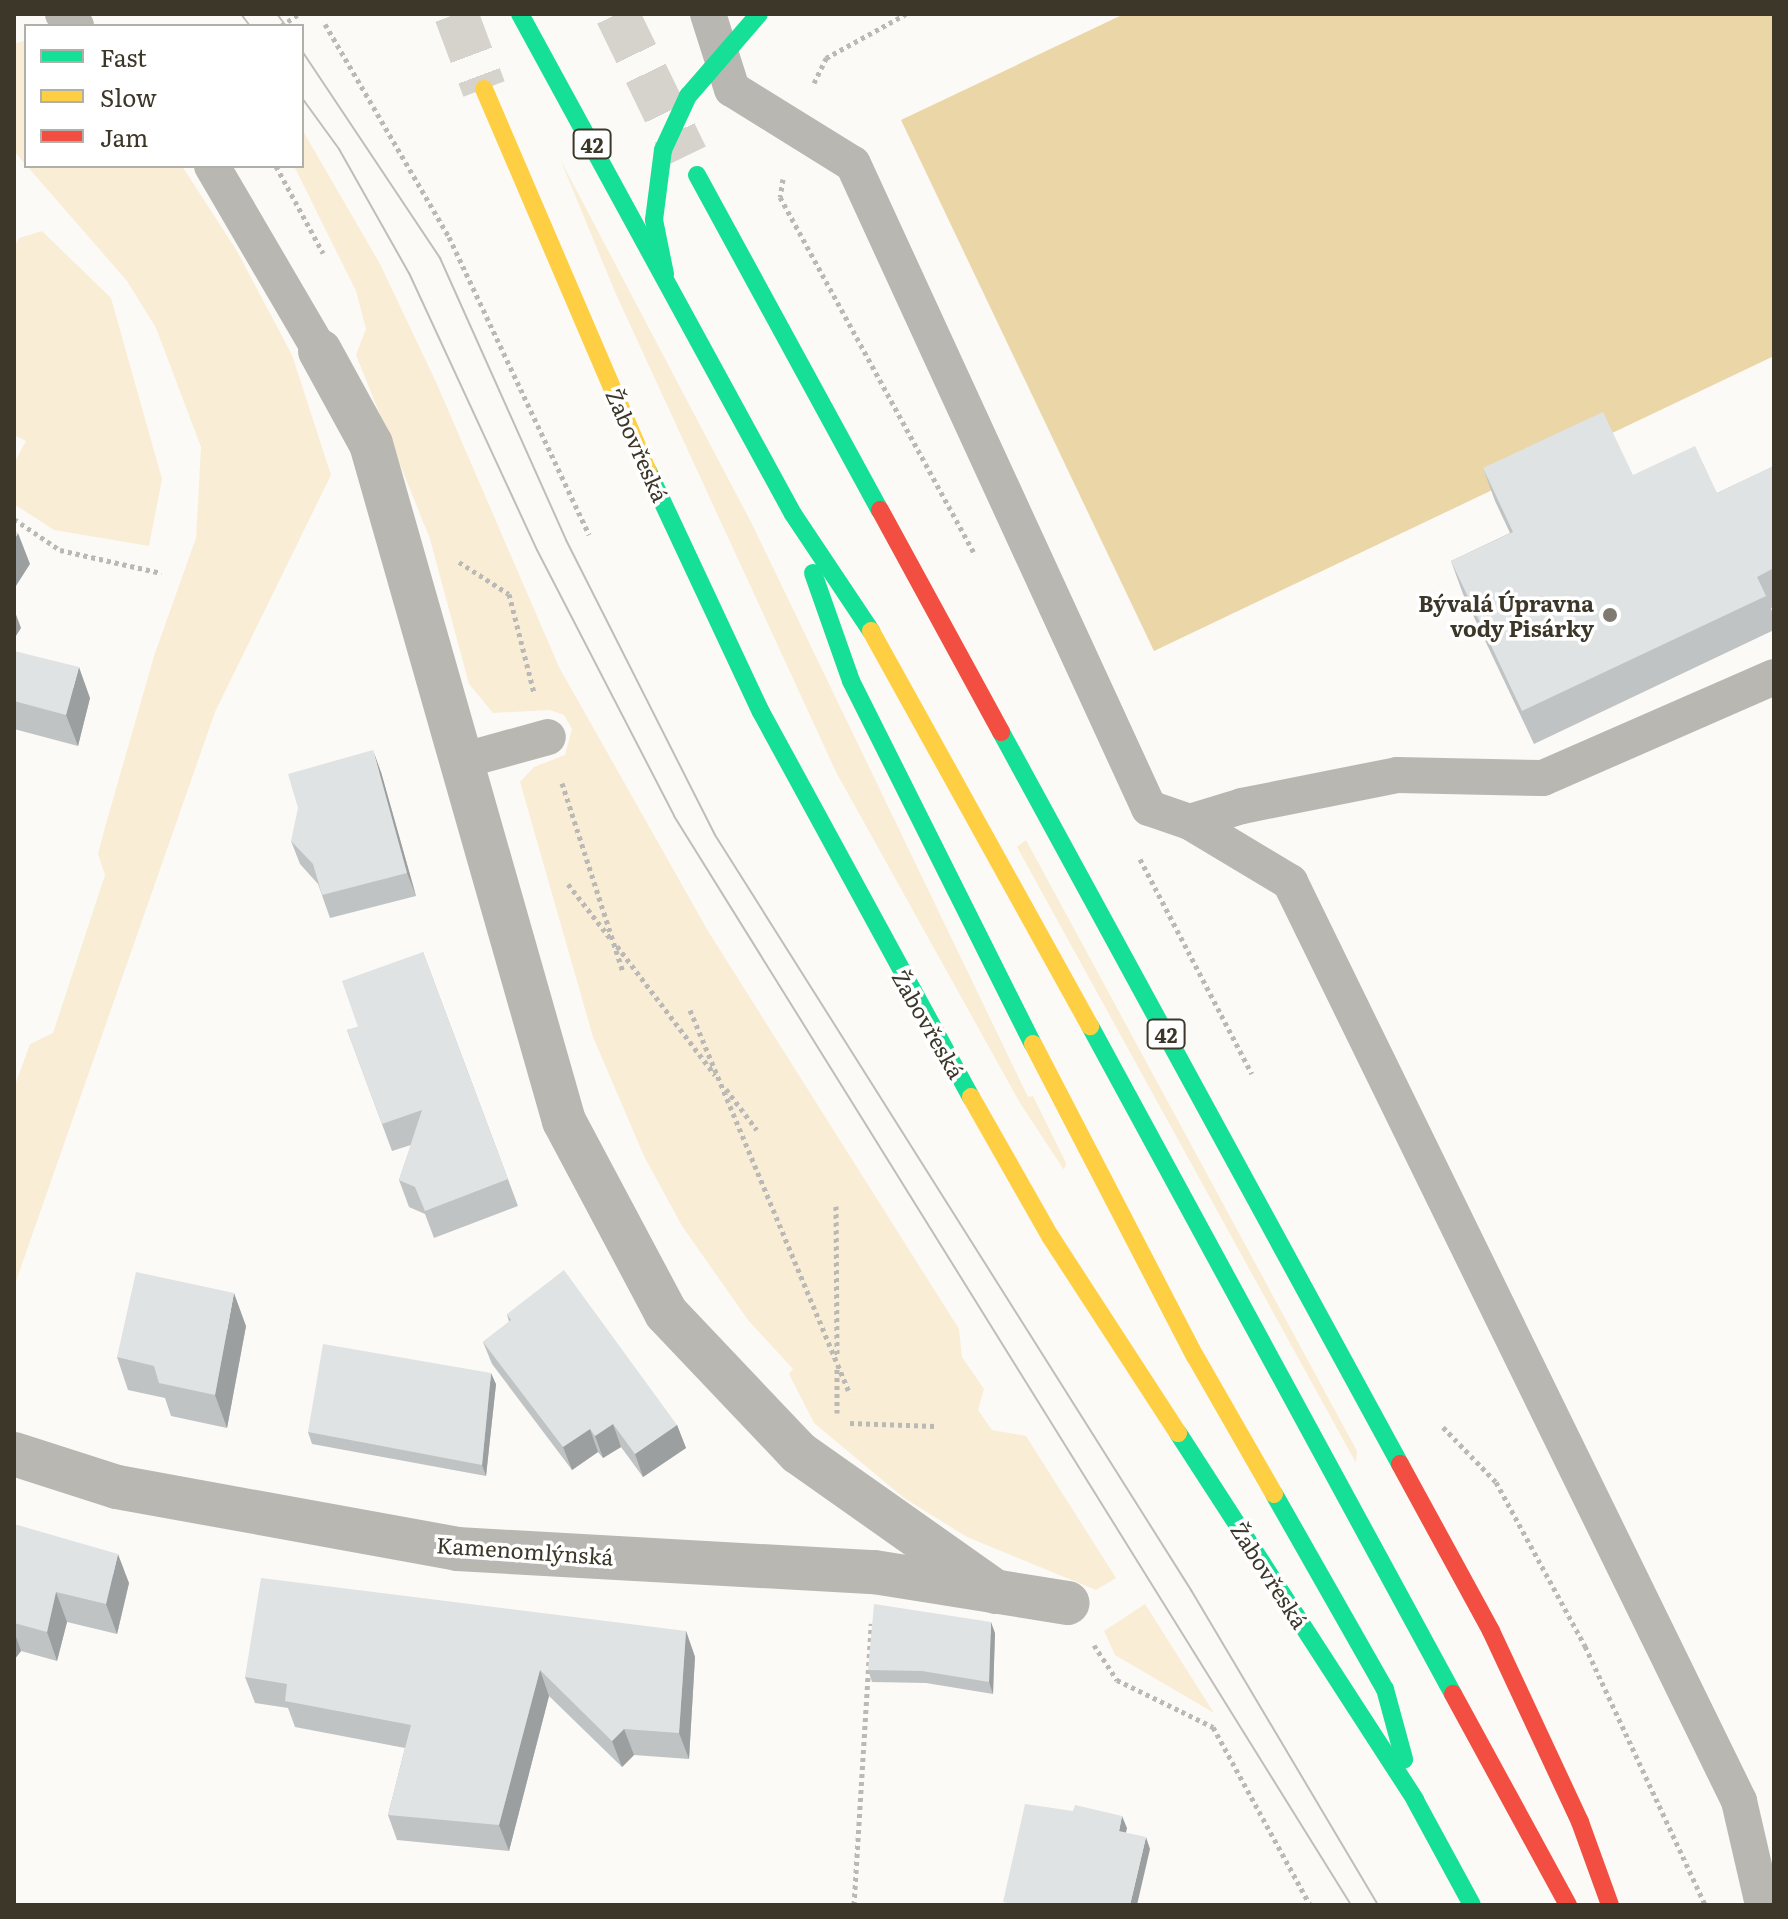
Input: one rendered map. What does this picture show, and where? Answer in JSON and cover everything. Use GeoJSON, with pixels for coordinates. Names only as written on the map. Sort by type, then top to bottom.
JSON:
{"type":"FeatureCollection","features":[{"type":"Feature","properties":{"kind":"highway","name":"42"},"geometry":{"type":"LineString","coordinates":[[520,14],[665,274],[793,514],[890,659],[1568,1905]]}},
{"type":"Feature","properties":{"kind":"highway"},"geometry":{"type":"LineString","coordinates":[[665,274],[654,220],[663,150],[697,84],[759,14]]}},
{"type":"Feature","properties":{"kind":"highway","name":"Žabovřeská"},"geometry":{"type":"LineString","coordinates":[[484,89],[648,472],[761,712],[904,980],[1050,1236],[1415,1800],[1472,1905]]}},
{"type":"Feature","properties":{"kind":"highway","name":"42"},"geometry":{"type":"LineString","coordinates":[[697,175],[1491,1631],[1580,1822],[1610,1905]]}},
{"type":"Feature","properties":{"kind":"highway","name":"42"},"geometry":{"type":"LineString","coordinates":[[793,514],[851,681],[1028,1034],[1195,1356],[1385,1689],[1415,1800]]}},
{"type":"Feature","properties":{"kind":"street"},"geometry":{"type":"LineString","coordinates":[[320,351],[371,444],[564,1121],[666,1313],[799,1453],[996,1592],[1068,1603]]}},
{"type":"Feature","properties":{"kind":"street","name":"Kamenomlýnská"},"geometry":{"type":"LineString","coordinates":[[14,1454],[117,1487],[457,1549],[874,1572],[996,1592]]}},
{"type":"Feature","properties":{"kind":"lane"},"geometry":{"type":"LineString","coordinates":[[708,14],[732,89],[853,164],[1149,808],[1190,822],[1290,882],[1739,1801],[1763,1905]]}},
{"type":"Feature","properties":{"kind":"lane"},"geometry":{"type":"LineString","coordinates":[[213,168],[320,351]]}},
{"type":"Feature","properties":{"kind":"lane"},"geometry":{"type":"LineString","coordinates":[[1190,822],[1242,806],[1397,775],[1543,778],[1774,677]]}},
{"type":"Feature","properties":{"kind":"lane"},"geometry":{"type":"LineString","coordinates":[[461,761],[548,737]]}},
{"type":"Feature","properties":{"kind":"path"},"geometry":{"type":"LineString","coordinates":[[906,14],[826,58],[792,125],[780,197],[979,562]]}},
{"type":"Feature","properties":{"kind":"path"},"geometry":{"type":"LineString","coordinates":[[325,24],[449,237],[589,535]]}},
{"type":"Feature","properties":{"kind":"path"},"geometry":{"type":"LineString","coordinates":[[14,519],[60,550],[161,573]]}},
{"type":"Feature","properties":{"kind":"path"},"geometry":{"type":"LineString","coordinates":[[1139,857],[1254,1078]]}},
{"type":"Feature","properties":{"kind":"path"},"geometry":{"type":"LineString","coordinates":[[568,884],[757,1130]]}},
{"type":"Feature","properties":{"kind":"path"},"geometry":{"type":"LineString","coordinates":[[690,1010],[850,1394]]}},
{"type":"Feature","properties":{"kind":"path"},"geometry":{"type":"LineString","coordinates":[[836,1206],[837,1423],[935,1426]]}},
{"type":"Feature","properties":{"kind":"path"},"geometry":{"type":"LineString","coordinates":[[1432,1416],[1496,1482],[1585,1646],[1705,1905]]}},
{"type":"Feature","properties":{"kind":"path"},"geometry":{"type":"LineString","coordinates":[[854,1905],[874,1572]]}},
{"type":"Feature","properties":{"kind":"path"},"geometry":{"type":"LineString","coordinates":[[1068,1603],[1117,1680],[1213,1727],[1310,1905]]}},
{"type":"Feature","properties":{"kind":"shaded area"},"geometry":{"type":"Polygon","coordinates":[[[1124,14],[1774,14],[1774,356],[1154,651],[901,120],[1124,14]]]}},
{"type":"Feature","properties":{"kind":"shaded area"},"geometry":{"type":"Polygon","coordinates":[[[24,41],[24,163],[14,151],[14,44],[24,41]]]}},
{"type":"Feature","properties":{"kind":"shaded area"},"geometry":{"type":"Polygon","coordinates":[[[304,133],[380,264],[436,382],[559,667],[708,931],[959,1329],[962,1357],[984,1389],[978,1410],[992,1430],[1026,1436],[1116,1578],[1096,1590],[967,1537],[904,1498],[814,1423],[789,1374],[793,1369],[748,1320],[682,1226],[644,1156],[593,1037],[520,782],[534,767],[565,755],[572,729],[564,715],[550,710],[493,713],[469,684],[430,539],[356,355],[366,329],[356,291],[295,168],[304,168],[304,133]]]}},
{"type":"Feature","properties":{"kind":"shaded area"},"geometry":{"type":"Polygon","coordinates":[[[560,159],[752,524],[1028,1097],[1033,1096],[1066,1163],[1064,1170],[1020,1103],[836,772],[615,292],[560,159]]]}},
{"type":"Feature","properties":{"kind":"shaded area"},"geometry":{"type":"Polygon","coordinates":[[[29,168],[183,168],[237,251],[292,355],[331,475],[215,712],[14,1287],[14,1088],[30,1044],[53,1033],[105,875],[98,854],[154,656],[196,538],[201,447],[156,328],[127,281],[29,168]]]}},
{"type":"Feature","properties":{"kind":"shaded area"},"geometry":{"type":"Polygon","coordinates":[[[42,231],[111,298],[162,479],[149,546],[54,530],[14,504],[14,463],[26,441],[14,435],[14,247],[19,238],[42,231]]]}},
{"type":"Feature","properties":{"kind":"shaded area"},"geometry":{"type":"Polygon","coordinates":[[[1026,840],[1357,1451],[1356,1463],[1017,847],[1026,840]]]}},
{"type":"Feature","properties":{"kind":"shaded area"},"geometry":{"type":"Polygon","coordinates":[[[1145,1604],[1214,1713],[1115,1655],[1104,1631],[1145,1604]]]}},
{"type":"Feature","properties":{"kind":"building","name":"Bývalá Úpravna vody Pisárky"},"geometry":{"type":"Polygon","coordinates":[[[1603,412],[1633,475],[1695,446],[1717,493],[1774,466],[1774,568],[1757,577],[1766,596],[1522,711],[1451,561],[1513,532],[1483,468],[1603,412]]]}},
{"type":"Feature","properties":{"kind":"building"},"geometry":{"type":"Polygon","coordinates":[[[14,651],[79,667],[66,715],[14,701],[14,651]]]}},
{"type":"Feature","properties":{"kind":"building"},"geometry":{"type":"Polygon","coordinates":[[[373,750],[407,873],[322,895],[313,864],[291,841],[298,808],[288,774],[373,750]]]}},
{"type":"Feature","properties":{"kind":"building"},"geometry":{"type":"Polygon","coordinates":[[[423,952],[508,1179],[425,1211],[415,1187],[399,1180],[422,1110],[382,1124],[347,1030],[358,1027],[342,981],[423,952]]]}},
{"type":"Feature","properties":{"kind":"building"},"geometry":{"type":"Polygon","coordinates":[[[564,1270],[677,1425],[635,1454],[613,1424],[595,1436],[590,1429],[563,1447],[483,1342],[511,1320],[507,1314],[564,1270]]]}},
{"type":"Feature","properties":{"kind":"building"},"geometry":{"type":"Polygon","coordinates":[[[136,1272],[234,1293],[215,1395],[159,1383],[154,1366],[117,1357],[136,1272]]]}},
{"type":"Feature","properties":{"kind":"building"},"geometry":{"type":"Polygon","coordinates":[[[323,1344],[491,1373],[482,1465],[308,1432],[323,1344]]]}},
{"type":"Feature","properties":{"kind":"building"},"geometry":{"type":"Polygon","coordinates":[[[14,1524],[118,1554],[106,1604],[56,1592],[47,1632],[14,1623],[14,1524]]]}},
{"type":"Feature","properties":{"kind":"building"},"geometry":{"type":"Polygon","coordinates":[[[261,1578],[686,1631],[679,1733],[624,1729],[612,1741],[540,1670],[499,1825],[388,1815],[411,1725],[285,1701],[287,1684],[245,1677],[261,1578]]]}},
{"type":"Feature","properties":{"kind":"building"},"geometry":{"type":"Polygon","coordinates":[[[874,1604],[991,1622],[989,1682],[922,1671],[868,1670],[874,1604]]]}},
{"type":"Feature","properties":{"kind":"building"},"geometry":{"type":"Polygon","coordinates":[[[1025,1804],[1073,1811],[1075,1805],[1122,1816],[1119,1831],[1146,1837],[1130,1905],[1016,1905],[1003,1902],[1025,1804]]]}},
{"type":"Feature","properties":{"kind":"tunnel"},"geometry":{"type":"LineString","coordinates":[[456,14],[484,89]]}},
{"type":"Feature","properties":{"kind":"tunnel"},"geometry":{"type":"LineString","coordinates":[[617,14],[686,156]]}},
{"type":"Feature","properties":{"kind":"tram line"},"geometry":{"type":"LineString","coordinates":[[241,14],[248,24]]}},
{"type":"Feature","properties":{"kind":"tram line"},"geometry":{"type":"LineString","coordinates":[[277,14],[284,24]]}},
{"type":"Feature","properties":{"kind":"tram line"},"geometry":{"type":"LineString","coordinates":[[304,54],[440,258],[566,540],[715,835],[1191,1590],[1378,1905]]}},
{"type":"Feature","properties":{"kind":"tram line"},"geometry":{"type":"LineString","coordinates":[[304,101],[339,149],[409,273],[537,550],[674,816],[1351,1905]]}},
{"type":"Feature","properties":{"kind":"traffic: fast"},"geometry":{"type":"LineString","coordinates":[[520,14],[793,514],[871,631]]}},
{"type":"Feature","properties":{"kind":"traffic: fast"},"geometry":{"type":"LineString","coordinates":[[665,274],[654,220],[663,150],[688,96],[759,14]]}},
{"type":"Feature","properties":{"kind":"traffic: fast"},"geometry":{"type":"LineString","coordinates":[[697,175],[880,510]]}},
{"type":"Feature","properties":{"kind":"traffic: fast"},"geometry":{"type":"LineString","coordinates":[[648,471],[761,712],[971,1097]]}},
{"type":"Feature","properties":{"kind":"traffic: fast"},"geometry":{"type":"LineString","coordinates":[[813,573],[851,681],[1033,1044]]}},
{"type":"Feature","properties":{"kind":"traffic: fast"},"geometry":{"type":"LineString","coordinates":[[1001,732],[1400,1464]]}},
{"type":"Feature","properties":{"kind":"traffic: fast"},"geometry":{"type":"LineString","coordinates":[[1090,1026],[1453,1694]]}},
{"type":"Feature","properties":{"kind":"traffic: fast"},"geometry":{"type":"LineString","coordinates":[[1178,1433],[1415,1800],[1472,1905]]}},
{"type":"Feature","properties":{"kind":"traffic: fast"},"geometry":{"type":"LineString","coordinates":[[1274,1494],[1385,1689],[1404,1759]]}},
{"type":"Feature","properties":{"kind":"traffic: slow"},"geometry":{"type":"LineString","coordinates":[[484,89],[648,471]]}},
{"type":"Feature","properties":{"kind":"traffic: slow"},"geometry":{"type":"LineString","coordinates":[[871,631],[1090,1026]]}},
{"type":"Feature","properties":{"kind":"traffic: slow"},"geometry":{"type":"LineString","coordinates":[[1033,1044],[1195,1356],[1274,1494]]}},
{"type":"Feature","properties":{"kind":"traffic: slow"},"geometry":{"type":"LineString","coordinates":[[971,1097],[1050,1236],[1178,1433]]}},
{"type":"Feature","properties":{"kind":"traffic: jam"},"geometry":{"type":"LineString","coordinates":[[880,510],[1001,732]]}},
{"type":"Feature","properties":{"kind":"traffic: jam"},"geometry":{"type":"LineString","coordinates":[[1400,1464],[1491,1631],[1580,1822],[1610,1905]]}},
{"type":"Feature","properties":{"kind":"traffic: jam"},"geometry":{"type":"LineString","coordinates":[[1453,1694],[1568,1905]]}},
{"type":"Feature","properties":{"kind":"place","name":"Bývalá Úpravna vody Pisárky"},"geometry":{"type":"Point","coordinates":[1610,615]}}]}
